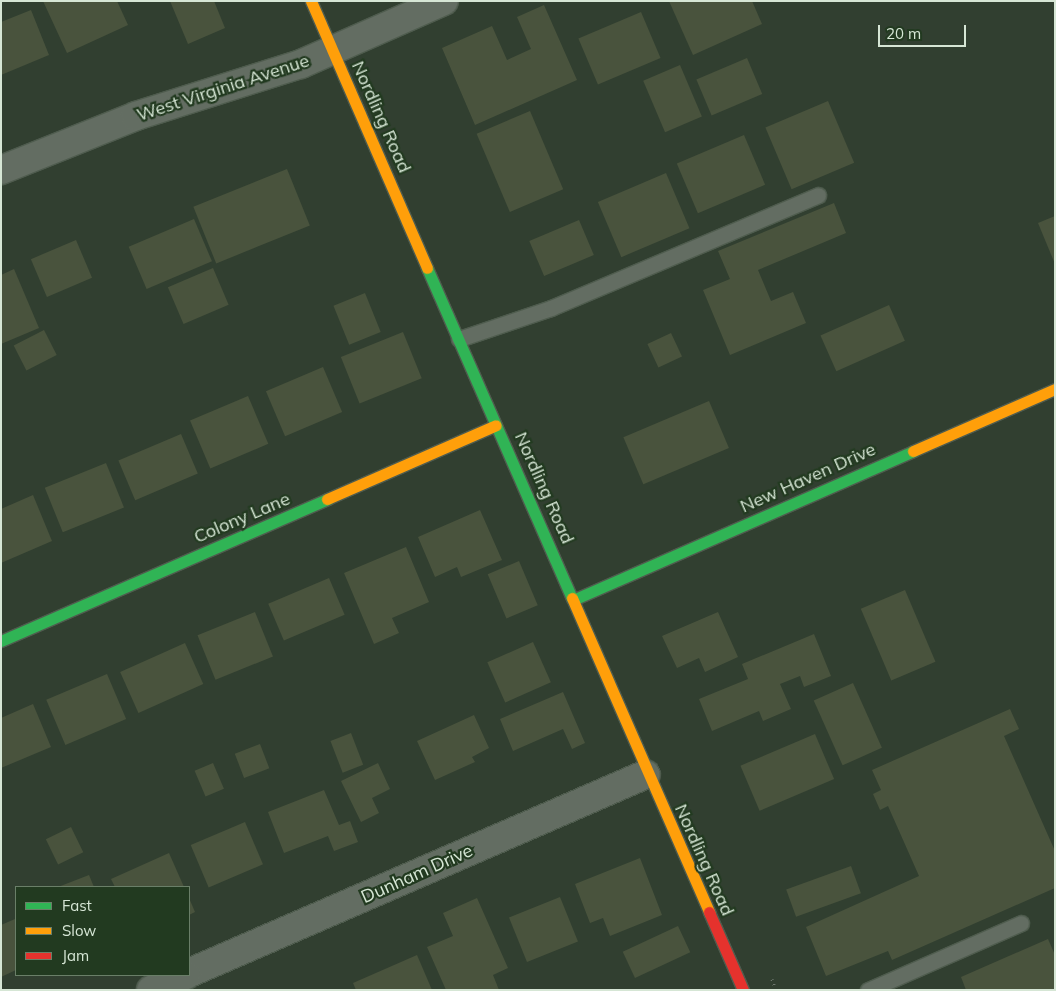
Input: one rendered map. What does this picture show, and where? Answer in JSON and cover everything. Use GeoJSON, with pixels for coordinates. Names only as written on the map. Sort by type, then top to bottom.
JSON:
{"type":"FeatureCollection","features":[{"type":"Feature","properties":{"kind":"street","name":"Nordling Road"},"geometry":{"type":"LineString","coordinates":[[311,1],[496,424],[575,599],[646,774],[743,990]]}},
{"type":"Feature","properties":{"kind":"street","name":"West Virginia Avenue"},"geometry":{"type":"LineString","coordinates":[[1,170],[94,131],[333,50],[444,1]]}},
{"type":"Feature","properties":{"kind":"street","name":"New Haven Drive"},"geometry":{"type":"LineString","coordinates":[[575,599],[1055,389]]}},
{"type":"Feature","properties":{"kind":"street","name":"Colony Lane"},"geometry":{"type":"LineString","coordinates":[[1,642],[496,424]]}},
{"type":"Feature","properties":{"kind":"street","name":"Dunham Drive"},"geometry":{"type":"LineString","coordinates":[[190,973],[646,774]]}},
{"type":"Feature","properties":{"kind":"street","name":"Dunham Drive"},"geometry":{"type":"LineString","coordinates":[[151,990],[182,976]]}},
{"type":"Feature","properties":{"kind":"lane"},"geometry":{"type":"LineString","coordinates":[[459,339],[551,308],[818,195]]}},
{"type":"Feature","properties":{"kind":"lane"},"geometry":{"type":"LineString","coordinates":[[868,990],[1021,923]]}},
{"type":"Feature","properties":{"kind":"building"},"geometry":{"type":"Polygon","coordinates":[[[43,1],[117,1],[128,25],[67,53],[43,1]]]}},
{"type":"Feature","properties":{"kind":"building"},"geometry":{"type":"Polygon","coordinates":[[[170,1],[214,1],[225,28],[188,44],[170,1]]]}},
{"type":"Feature","properties":{"kind":"building"},"geometry":{"type":"Polygon","coordinates":[[[669,1],[752,1],[762,24],[693,55],[669,1]]]}},
{"type":"Feature","properties":{"kind":"building"},"geometry":{"type":"Polygon","coordinates":[[[544,5],[577,80],[475,125],[442,48],[492,26],[507,60],[531,49],[517,17],[544,5]]]}},
{"type":"Feature","properties":{"kind":"building"},"geometry":{"type":"Polygon","coordinates":[[[31,10],[49,55],[1,75],[1,22],[31,10]]]}},
{"type":"Feature","properties":{"kind":"building"},"geometry":{"type":"Polygon","coordinates":[[[641,12],[661,58],[598,85],[578,39],[641,12]]]}},
{"type":"Feature","properties":{"kind":"building"},"geometry":{"type":"Polygon","coordinates":[[[747,58],[762,94],[712,115],[696,79],[747,58]]]}},
{"type":"Feature","properties":{"kind":"building"},"geometry":{"type":"Polygon","coordinates":[[[680,65],[702,117],[665,132],[643,81],[680,65]]]}},
{"type":"Feature","properties":{"kind":"building"},"geometry":{"type":"Polygon","coordinates":[[[828,101],[854,163],[792,189],[765,128],[828,101]]]}},
{"type":"Feature","properties":{"kind":"building"},"geometry":{"type":"Polygon","coordinates":[[[530,111],[563,189],[510,212],[477,134],[530,111]]]}},
{"type":"Feature","properties":{"kind":"building"},"geometry":{"type":"Polygon","coordinates":[[[744,135],[765,185],[698,213],[677,164],[744,135]]]}},
{"type":"Feature","properties":{"kind":"building"},"geometry":{"type":"Polygon","coordinates":[[[287,169],[310,226],[216,263],[193,207],[287,169]]]}},
{"type":"Feature","properties":{"kind":"building"},"geometry":{"type":"Polygon","coordinates":[[[666,173],[689,228],[621,257],[598,202],[666,173]]]}},
{"type":"Feature","properties":{"kind":"building"},"geometry":{"type":"Polygon","coordinates":[[[834,203],[846,233],[758,270],[771,301],[793,292],[806,323],[730,355],[703,290],[730,279],[718,251],[834,203]]]}},
{"type":"Feature","properties":{"kind":"building"},"geometry":{"type":"Polygon","coordinates":[[[1055,216],[1055,264],[1038,223],[1055,216]]]}},
{"type":"Feature","properties":{"kind":"building"},"geometry":{"type":"Polygon","coordinates":[[[194,219],[212,261],[147,289],[129,247],[194,219]]]}},
{"type":"Feature","properties":{"kind":"building"},"geometry":{"type":"Polygon","coordinates":[[[579,220],[594,255],[544,276],[529,241],[579,220]]]}},
{"type":"Feature","properties":{"kind":"building"},"geometry":{"type":"Polygon","coordinates":[[[76,240],[92,278],[47,297],[31,259],[76,240]]]}},
{"type":"Feature","properties":{"kind":"building"},"geometry":{"type":"Polygon","coordinates":[[[213,268],[229,305],[184,324],[168,287],[213,268]]]}},
{"type":"Feature","properties":{"kind":"building"},"geometry":{"type":"Polygon","coordinates":[[[14,269],[39,328],[1,344],[1,275],[14,269]]]}},
{"type":"Feature","properties":{"kind":"building"},"geometry":{"type":"Polygon","coordinates":[[[365,293],[381,332],[349,345],[333,306],[365,293]]]}},
{"type":"Feature","properties":{"kind":"building"},"geometry":{"type":"Polygon","coordinates":[[[889,305],[905,341],[836,371],[820,336],[889,305]]]}},
{"type":"Feature","properties":{"kind":"building"},"geometry":{"type":"Polygon","coordinates":[[[44,330],[57,355],[26,370],[14,345],[44,330]]]}},
{"type":"Feature","properties":{"kind":"building"},"geometry":{"type":"Polygon","coordinates":[[[403,332],[422,378],[360,403],[341,357],[403,332]]]}},
{"type":"Feature","properties":{"kind":"building"},"geometry":{"type":"Polygon","coordinates":[[[671,333],[682,357],[658,368],[647,344],[671,333]]]}},
{"type":"Feature","properties":{"kind":"building"},"geometry":{"type":"Polygon","coordinates":[[[323,367],[342,412],[285,436],[266,391],[323,367]]]}},
{"type":"Feature","properties":{"kind":"building"},"geometry":{"type":"Polygon","coordinates":[[[248,396],[268,444],[210,468],[190,421],[248,396]]]}},
{"type":"Feature","properties":{"kind":"building"},"geometry":{"type":"Polygon","coordinates":[[[709,401],[729,448],[643,484],[623,437],[709,401]]]}},
{"type":"Feature","properties":{"kind":"building"},"geometry":{"type":"Polygon","coordinates":[[[181,434],[198,474],[135,500],[118,461],[181,434]]]}},
{"type":"Feature","properties":{"kind":"building"},"geometry":{"type":"Polygon","coordinates":[[[106,463],[124,508],[63,532],[45,488],[106,463]]]}},
{"type":"Feature","properties":{"kind":"building"},"geometry":{"type":"Polygon","coordinates":[[[33,495],[52,541],[1,563],[1,509],[33,495]]]}},
{"type":"Feature","properties":{"kind":"building"},"geometry":{"type":"Polygon","coordinates":[[[480,510],[502,560],[461,577],[457,567],[435,577],[418,537],[480,510]]]}},
{"type":"Feature","properties":{"kind":"building"},"geometry":{"type":"Polygon","coordinates":[[[406,547],[429,602],[392,618],[399,633],[374,644],[344,573],[406,547]]]}},
{"type":"Feature","properties":{"kind":"building"},"geometry":{"type":"Polygon","coordinates":[[[519,561],[538,605],[506,618],[488,574],[519,561]]]}},
{"type":"Feature","properties":{"kind":"building"},"geometry":{"type":"Polygon","coordinates":[[[329,578],[345,615],[284,641],[268,604],[329,578]]]}},
{"type":"Feature","properties":{"kind":"building"},"geometry":{"type":"Polygon","coordinates":[[[905,590],[935,662],[891,681],[861,609],[905,590]]]}},
{"type":"Feature","properties":{"kind":"building"},"geometry":{"type":"Polygon","coordinates":[[[255,612],[273,657],[215,680],[198,635],[255,612]]]}},
{"type":"Feature","properties":{"kind":"building"},"geometry":{"type":"Polygon","coordinates":[[[718,612],[738,657],[705,672],[699,658],[677,668],[662,636],[718,612]]]}},
{"type":"Feature","properties":{"kind":"building"},"geometry":{"type":"Polygon","coordinates":[[[814,634],[831,676],[804,687],[800,676],[780,684],[791,709],[763,721],[759,711],[712,731],[699,699],[748,679],[742,664],[814,634]]]}},
{"type":"Feature","properties":{"kind":"building"},"geometry":{"type":"Polygon","coordinates":[[[533,642],[551,682],[505,703],[487,662],[533,642]]]}},
{"type":"Feature","properties":{"kind":"building"},"geometry":{"type":"Polygon","coordinates":[[[185,643],[203,684],[138,713],[120,672],[185,643]]]}},
{"type":"Feature","properties":{"kind":"building"},"geometry":{"type":"Polygon","coordinates":[[[107,674],[126,719],[65,745],[46,700],[107,674]]]}},
{"type":"Feature","properties":{"kind":"building"},"geometry":{"type":"Polygon","coordinates":[[[853,683],[882,748],[843,765],[814,700],[853,683]]]}},
{"type":"Feature","properties":{"kind":"building"},"geometry":{"type":"Polygon","coordinates":[[[563,692],[585,743],[572,749],[563,729],[513,751],[500,719],[563,692]]]}},
{"type":"Feature","properties":{"kind":"building"},"geometry":{"type":"Polygon","coordinates":[[[33,704],[51,747],[1,768],[1,718],[33,704]]]}},
{"type":"Feature","properties":{"kind":"building"},"geometry":{"type":"Polygon","coordinates":[[[1010,709],[1019,729],[1004,736],[1055,851],[1055,888],[892,960],[888,951],[826,976],[806,927],[919,876],[888,806],[880,810],[873,794],[881,790],[872,770],[1010,709]]]}},
{"type":"Feature","properties":{"kind":"building"},"geometry":{"type":"Polygon","coordinates":[[[474,715],[489,748],[472,757],[475,762],[435,780],[417,741],[474,715]]]}},
{"type":"Feature","properties":{"kind":"building"},"geometry":{"type":"Polygon","coordinates":[[[351,733],[363,765],[343,773],[330,741],[351,733]]]}},
{"type":"Feature","properties":{"kind":"building"},"geometry":{"type":"Polygon","coordinates":[[[815,734],[834,779],[760,811],[740,766],[815,734]]]}},
{"type":"Feature","properties":{"kind":"building"},"geometry":{"type":"Polygon","coordinates":[[[260,744],[269,768],[244,778],[235,754],[260,744]]]}},
{"type":"Feature","properties":{"kind":"building"},"geometry":{"type":"Polygon","coordinates":[[[213,763],[224,789],[206,797],[195,771],[213,763]]]}},
{"type":"Feature","properties":{"kind":"building"},"geometry":{"type":"Polygon","coordinates":[[[378,763],[390,789],[372,798],[379,813],[361,822],[341,781],[378,763]]]}},
{"type":"Feature","properties":{"kind":"building"},"geometry":{"type":"Polygon","coordinates":[[[324,790],[339,825],[350,821],[358,842],[334,851],[328,836],[284,853],[268,812],[324,790]]]}},
{"type":"Feature","properties":{"kind":"building"},"geometry":{"type":"Polygon","coordinates":[[[245,822],[263,864],[209,887],[191,845],[245,822]]]}},
{"type":"Feature","properties":{"kind":"building"},"geometry":{"type":"Polygon","coordinates":[[[71,827],[83,852],[58,864],[46,839],[71,827]]]}},
{"type":"Feature","properties":{"kind":"building"},"geometry":{"type":"Polygon","coordinates":[[[169,853],[184,886],[114,886],[111,879],[169,853]]]}},
{"type":"Feature","properties":{"kind":"building"},"geometry":{"type":"Polygon","coordinates":[[[640,858],[662,915],[610,936],[603,918],[590,923],[575,884],[640,858]]]}},
{"type":"Feature","properties":{"kind":"building"},"geometry":{"type":"Polygon","coordinates":[[[851,866],[861,893],[796,917],[786,890],[851,866]]]}},
{"type":"Feature","properties":{"kind":"building"},"geometry":{"type":"Polygon","coordinates":[[[89,875],[94,886],[61,886],[89,875]]]}},
{"type":"Feature","properties":{"kind":"building"},"geometry":{"type":"Polygon","coordinates":[[[560,897],[578,942],[527,962],[509,918],[560,897]]]}},
{"type":"Feature","properties":{"kind":"building"},"geometry":{"type":"Polygon","coordinates":[[[477,898],[508,968],[493,975],[499,990],[446,990],[427,947],[453,936],[443,913],[477,898]]]}},
{"type":"Feature","properties":{"kind":"building"},"geometry":{"type":"Polygon","coordinates":[[[190,900],[195,912],[190,914],[190,900]]]}},
{"type":"Feature","properties":{"kind":"building"},"geometry":{"type":"Polygon","coordinates":[[[15,919],[15,970],[1,977],[1,925],[15,919]]]}},
{"type":"Feature","properties":{"kind":"building"},"geometry":{"type":"Polygon","coordinates":[[[678,926],[690,952],[635,978],[623,952],[678,926]]]}},
{"type":"Feature","properties":{"kind":"building"},"geometry":{"type":"Polygon","coordinates":[[[1048,939],[1055,955],[1055,990],[966,990],[961,977],[1048,939]]]}},
{"type":"Feature","properties":{"kind":"building"},"geometry":{"type":"Polygon","coordinates":[[[417,955],[432,990],[356,990],[353,983],[417,955]]]}},
{"type":"Feature","properties":{"kind":"traffic: fast"},"geometry":{"type":"LineString","coordinates":[[427,268],[572,598]]}},
{"type":"Feature","properties":{"kind":"traffic: fast"},"geometry":{"type":"LineString","coordinates":[[575,599],[913,451]]}},
{"type":"Feature","properties":{"kind":"traffic: fast"},"geometry":{"type":"LineString","coordinates":[[1,641],[327,499]]}},
{"type":"Feature","properties":{"kind":"traffic: slow"},"geometry":{"type":"LineString","coordinates":[[311,1],[427,268]]}},
{"type":"Feature","properties":{"kind":"traffic: slow"},"geometry":{"type":"LineString","coordinates":[[913,451],[1055,389]]}},
{"type":"Feature","properties":{"kind":"traffic: slow"},"geometry":{"type":"LineString","coordinates":[[327,499],[496,425]]}},
{"type":"Feature","properties":{"kind":"traffic: slow"},"geometry":{"type":"LineString","coordinates":[[572,598],[709,912]]}},
{"type":"Feature","properties":{"kind":"traffic: jam"},"geometry":{"type":"LineString","coordinates":[[709,912],[743,990]]}}]}
